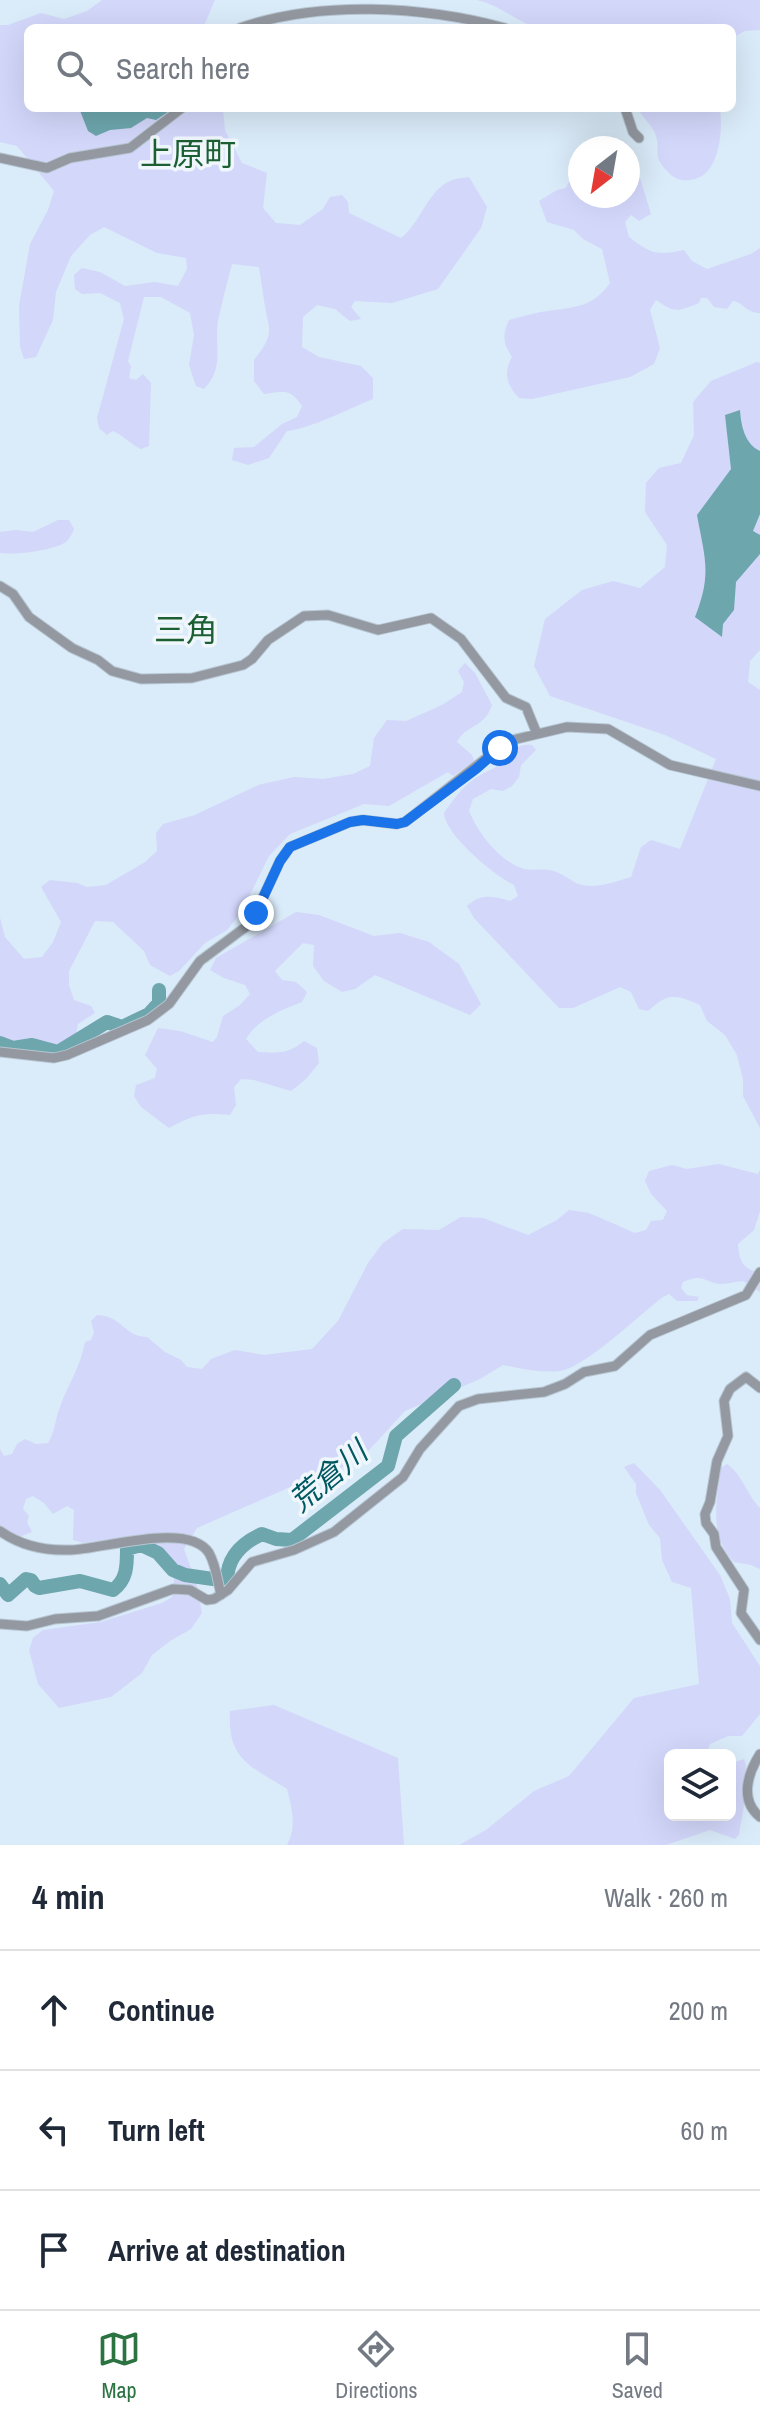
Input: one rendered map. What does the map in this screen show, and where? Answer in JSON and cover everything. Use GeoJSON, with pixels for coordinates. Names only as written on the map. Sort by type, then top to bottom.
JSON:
{"type":"FeatureCollection","features":[{"type":"Feature","properties":{"kind":"street"},"geometry":{"type":"LineString","coordinates":[[253,24],[298,10],[344,7],[454,16],[488,24]]}},
{"type":"Feature","properties":{"kind":"street"},"geometry":{"type":"LineString","coordinates":[[0,158],[47,168],[70,158],[130,148],[177,112]]}},
{"type":"Feature","properties":{"kind":"street"},"geometry":{"type":"LineString","coordinates":[[626,112],[637,136]]}},
{"type":"Feature","properties":{"kind":"street"},"geometry":{"type":"LineString","coordinates":[[0,586],[13,594],[29,617],[72,648],[98,660],[112,671],[141,679],[192,678],[243,665],[268,640],[304,616],[328,615],[378,630],[431,618],[461,639],[506,698],[526,707],[537,734]]}},
{"type":"Feature","properties":{"kind":"street"},"geometry":{"type":"LineString","coordinates":[[0,1052],[54,1058],[148,1020],[169,1004],[200,961],[251,923],[280,861],[290,847],[350,822],[405,822],[508,741],[567,727],[608,729],[670,765],[760,786]]}},
{"type":"Feature","properties":{"kind":"street"},"geometry":{"type":"LineString","coordinates":[[0,1624],[27,1626],[55,1619],[98,1616],[173,1589],[190,1590],[207,1600],[221,1595],[252,1562],[326,1537],[359,1513],[403,1477],[420,1449],[459,1406],[478,1399],[544,1392],[592,1369],[615,1366],[650,1335],[746,1295],[760,1272]]}},
{"type":"Feature","properties":{"kind":"street"},"geometry":{"type":"LineString","coordinates":[[760,1388],[746,1377],[726,1396],[728,1436],[717,1461],[705,1514],[716,1547],[744,1590],[741,1613],[760,1640]]}},
{"type":"Feature","properties":{"kind":"street"},"geometry":{"type":"LineString","coordinates":[[0,1531],[20,1543],[52,1549],[73,1550],[157,1537],[193,1542],[210,1554],[221,1595]]}},
{"type":"Feature","properties":{"kind":"street"},"geometry":{"type":"LineString","coordinates":[[760,1754],[748,1777],[748,1800],[760,1817]]}},
{"type":"Feature","properties":{"kind":"shaded area"},"geometry":{"type":"Polygon","coordinates":[[[102,0],[215,0],[205,24],[24,24],[24,112],[223,112],[225,130],[242,163],[267,173],[263,208],[276,223],[300,225],[323,209],[330,197],[342,195],[348,202],[349,213],[401,238],[442,185],[469,177],[487,207],[481,228],[438,289],[392,303],[355,301],[351,307],[361,319],[350,321],[335,309],[317,305],[303,317],[302,347],[319,357],[361,366],[373,378],[373,399],[319,422],[287,431],[269,458],[248,465],[232,460],[234,448],[254,447],[282,424],[297,417],[302,406],[286,392],[264,394],[254,381],[254,360],[266,343],[269,331],[259,267],[232,264],[218,321],[217,365],[204,389],[196,386],[189,365],[194,335],[190,313],[161,297],[144,297],[128,361],[131,366],[129,378],[136,380],[143,374],[151,383],[149,446],[141,449],[115,432],[107,435],[99,428],[97,418],[124,319],[120,303],[100,293],[82,294],[75,289],[74,275],[82,268],[100,272],[125,286],[155,282],[178,286],[187,269],[186,258],[157,253],[104,227],[90,235],[71,256],[56,292],[53,320],[36,357],[24,359],[20,347],[19,306],[30,244],[54,191],[17,146],[0,142],[0,25],[41,13],[64,19],[87,11],[102,0]]]}},
{"type":"Feature","properties":{"kind":"shaded area"},"geometry":{"type":"Polygon","coordinates":[[[477,0],[760,0],[760,30],[745,31],[736,36],[736,24],[527,24],[477,0]]]}},
{"type":"Feature","properties":{"kind":"shaded area"},"geometry":{"type":"Polygon","coordinates":[[[81,112],[168,112],[156,120],[147,118],[131,128],[110,130],[96,136],[88,131],[81,112]]]}},
{"type":"Feature","properties":{"kind":"shaded area"},"geometry":{"type":"Polygon","coordinates":[[[640,112],[720,112],[717,152],[708,171],[700,177],[684,180],[670,174],[659,161],[655,133],[640,112]]]}},
{"type":"Feature","properties":{"kind":"shaded area"},"geometry":{"type":"Polygon","coordinates":[[[640,178],[651,214],[639,221],[631,215],[625,222],[629,237],[649,250],[661,253],[684,250],[692,261],[707,269],[760,248],[760,313],[733,301],[727,309],[714,307],[707,298],[701,298],[699,303],[676,310],[656,300],[650,310],[660,348],[654,364],[630,377],[532,399],[519,398],[508,379],[512,357],[504,335],[509,320],[579,306],[595,298],[610,283],[602,249],[574,230],[547,222],[539,201],[566,188],[568,184],[568,208],[640,208],[640,178]]]}},
{"type":"Feature","properties":{"kind":"shaded area"},"geometry":{"type":"Polygon","coordinates":[[[760,363],[760,650],[750,661],[748,682],[760,690],[760,1128],[743,1096],[743,1079],[737,1055],[725,1035],[707,1021],[700,1005],[672,997],[661,1000],[648,1011],[639,1009],[631,992],[620,987],[573,1008],[559,1008],[474,918],[467,906],[477,899],[493,897],[510,901],[518,896],[514,885],[495,873],[462,843],[444,813],[474,779],[496,767],[516,748],[532,745],[536,750],[521,765],[519,777],[512,786],[503,791],[491,789],[473,799],[469,811],[484,837],[507,860],[524,869],[554,871],[579,884],[594,886],[631,877],[641,847],[651,840],[680,849],[716,759],[665,735],[550,696],[534,666],[545,619],[582,590],[613,581],[640,588],[665,567],[667,545],[645,512],[646,483],[659,468],[681,463],[694,435],[693,402],[711,381],[760,363]]]}},
{"type":"Feature","properties":{"kind":"shaded area"},"geometry":{"type":"Polygon","coordinates":[[[740,410],[745,434],[760,451],[760,514],[753,531],[760,535],[760,554],[736,582],[734,610],[723,624],[722,637],[695,617],[705,577],[697,515],[731,469],[725,415],[740,410]]]}},
{"type":"Feature","properties":{"kind":"shaded area"},"geometry":{"type":"Polygon","coordinates":[[[58,520],[69,520],[74,529],[68,540],[61,544],[35,552],[0,553],[0,532],[33,532],[58,520]]]}},
{"type":"Feature","properties":{"kind":"shaded area"},"geometry":{"type":"Polygon","coordinates":[[[465,663],[475,673],[492,705],[480,723],[465,732],[457,742],[472,755],[474,761],[453,776],[448,772],[389,806],[364,804],[290,834],[269,856],[242,911],[227,930],[205,943],[179,971],[170,976],[150,965],[144,951],[113,922],[95,921],[69,971],[74,1000],[91,1006],[95,1013],[78,1024],[75,1038],[54,1046],[34,1041],[15,1044],[0,1039],[0,918],[5,937],[24,959],[42,957],[53,942],[61,922],[41,887],[50,880],[87,887],[106,885],[145,862],[157,851],[156,833],[163,824],[195,815],[258,785],[294,777],[323,779],[353,774],[370,766],[374,738],[387,720],[406,721],[462,692],[464,682],[458,671],[465,663]]]}},
{"type":"Feature","properties":{"kind":"shaded area"},"geometry":{"type":"Polygon","coordinates":[[[296,912],[319,915],[374,936],[400,933],[429,942],[459,964],[481,1004],[470,1015],[375,975],[355,989],[342,992],[324,981],[313,966],[314,945],[303,943],[275,971],[282,980],[296,982],[307,992],[302,1002],[263,1021],[246,1039],[258,1052],[288,1050],[304,1041],[317,1048],[319,1063],[291,1091],[241,1079],[234,1087],[236,1105],[230,1115],[198,1116],[169,1128],[141,1107],[134,1096],[136,1085],[155,1078],[157,1069],[145,1055],[158,1028],[180,1031],[213,1042],[223,1016],[250,994],[245,985],[210,970],[216,958],[296,912]]]}},
{"type":"Feature","properties":{"kind":"shaded area"},"geometry":{"type":"Polygon","coordinates":[[[719,1164],[758,1174],[760,1170],[760,1211],[754,1230],[738,1244],[743,1263],[760,1273],[760,1292],[743,1281],[723,1284],[701,1278],[691,1279],[683,1282],[681,1288],[687,1295],[699,1297],[697,1301],[677,1301],[669,1294],[663,1297],[598,1351],[571,1367],[546,1371],[503,1365],[480,1379],[405,1411],[359,1461],[297,1484],[197,1528],[184,1549],[197,1585],[202,1613],[191,1629],[152,1655],[142,1673],[111,1697],[59,1708],[38,1684],[29,1650],[33,1638],[43,1630],[101,1622],[162,1603],[172,1597],[174,1585],[167,1561],[138,1536],[84,1543],[73,1540],[74,1510],[67,1506],[53,1514],[33,1496],[26,1499],[23,1509],[29,1516],[27,1522],[32,1532],[19,1537],[0,1526],[0,1449],[4,1456],[12,1454],[17,1444],[25,1439],[36,1444],[48,1443],[85,1342],[91,1340],[94,1332],[91,1321],[97,1315],[113,1319],[133,1334],[147,1337],[187,1367],[202,1369],[211,1359],[235,1350],[264,1355],[312,1349],[338,1321],[368,1263],[383,1243],[403,1229],[439,1230],[461,1217],[483,1218],[528,1235],[569,1210],[589,1213],[635,1233],[646,1230],[651,1221],[663,1220],[667,1211],[651,1194],[645,1181],[649,1171],[672,1165],[687,1169],[719,1164]]]}},
{"type":"Feature","properties":{"kind":"shaded area"},"geometry":{"type":"Polygon","coordinates":[[[634,1463],[660,1490],[720,1575],[730,1599],[732,1623],[760,1666],[760,1714],[742,1736],[728,1736],[710,1744],[708,1749],[664,1749],[664,1821],[736,1821],[736,1762],[744,1759],[747,1786],[739,1835],[735,1839],[710,1830],[666,1845],[459,1845],[486,1830],[534,1791],[569,1776],[634,1698],[699,1684],[691,1588],[672,1582],[662,1560],[660,1538],[649,1525],[636,1493],[636,1484],[624,1467],[634,1463]]]}},
{"type":"Feature","properties":{"kind":"shaded area"},"geometry":{"type":"Polygon","coordinates":[[[727,1464],[737,1473],[760,1508],[760,1569],[734,1562],[721,1541],[716,1506],[721,1468],[727,1464]]]}},
{"type":"Feature","properties":{"kind":"shaded area"},"geometry":{"type":"Polygon","coordinates":[[[274,1705],[398,1758],[404,1845],[287,1845],[293,1824],[287,1789],[244,1760],[237,1751],[230,1727],[230,1711],[274,1705]]]}},
{"type":"Feature","properties":{"kind":"waterway"},"geometry":{"type":"LineString","coordinates":[[0,1043],[13,1048],[32,1045],[58,1052],[107,1022],[122,1027],[149,1014],[159,1003],[159,990]]}},
{"type":"Feature","properties":{"kind":"waterway","name":"荒倉川"},"geometry":{"type":"LineString","coordinates":[[0,1584],[8,1595],[26,1579],[39,1588],[80,1581],[113,1590],[124,1577],[127,1549],[141,1545],[158,1553],[173,1570],[185,1575],[227,1581],[233,1558],[248,1542],[262,1534],[292,1540],[388,1466],[396,1436],[454,1385]]}},
{"type":"Feature","properties":{"kind":"district","name":"上原町"},"geometry":{"type":"Point","coordinates":[188,153]}},
{"type":"Feature","properties":{"kind":"district","name":"三角"},"geometry":{"type":"Point","coordinates":[186,629]}},
{"type":"Feature","properties":{"kind":"route"},"geometry":{"type":"LineString","coordinates":[[256,913],[280,861],[290,847],[350,822],[405,822],[500,748]]}}]}
